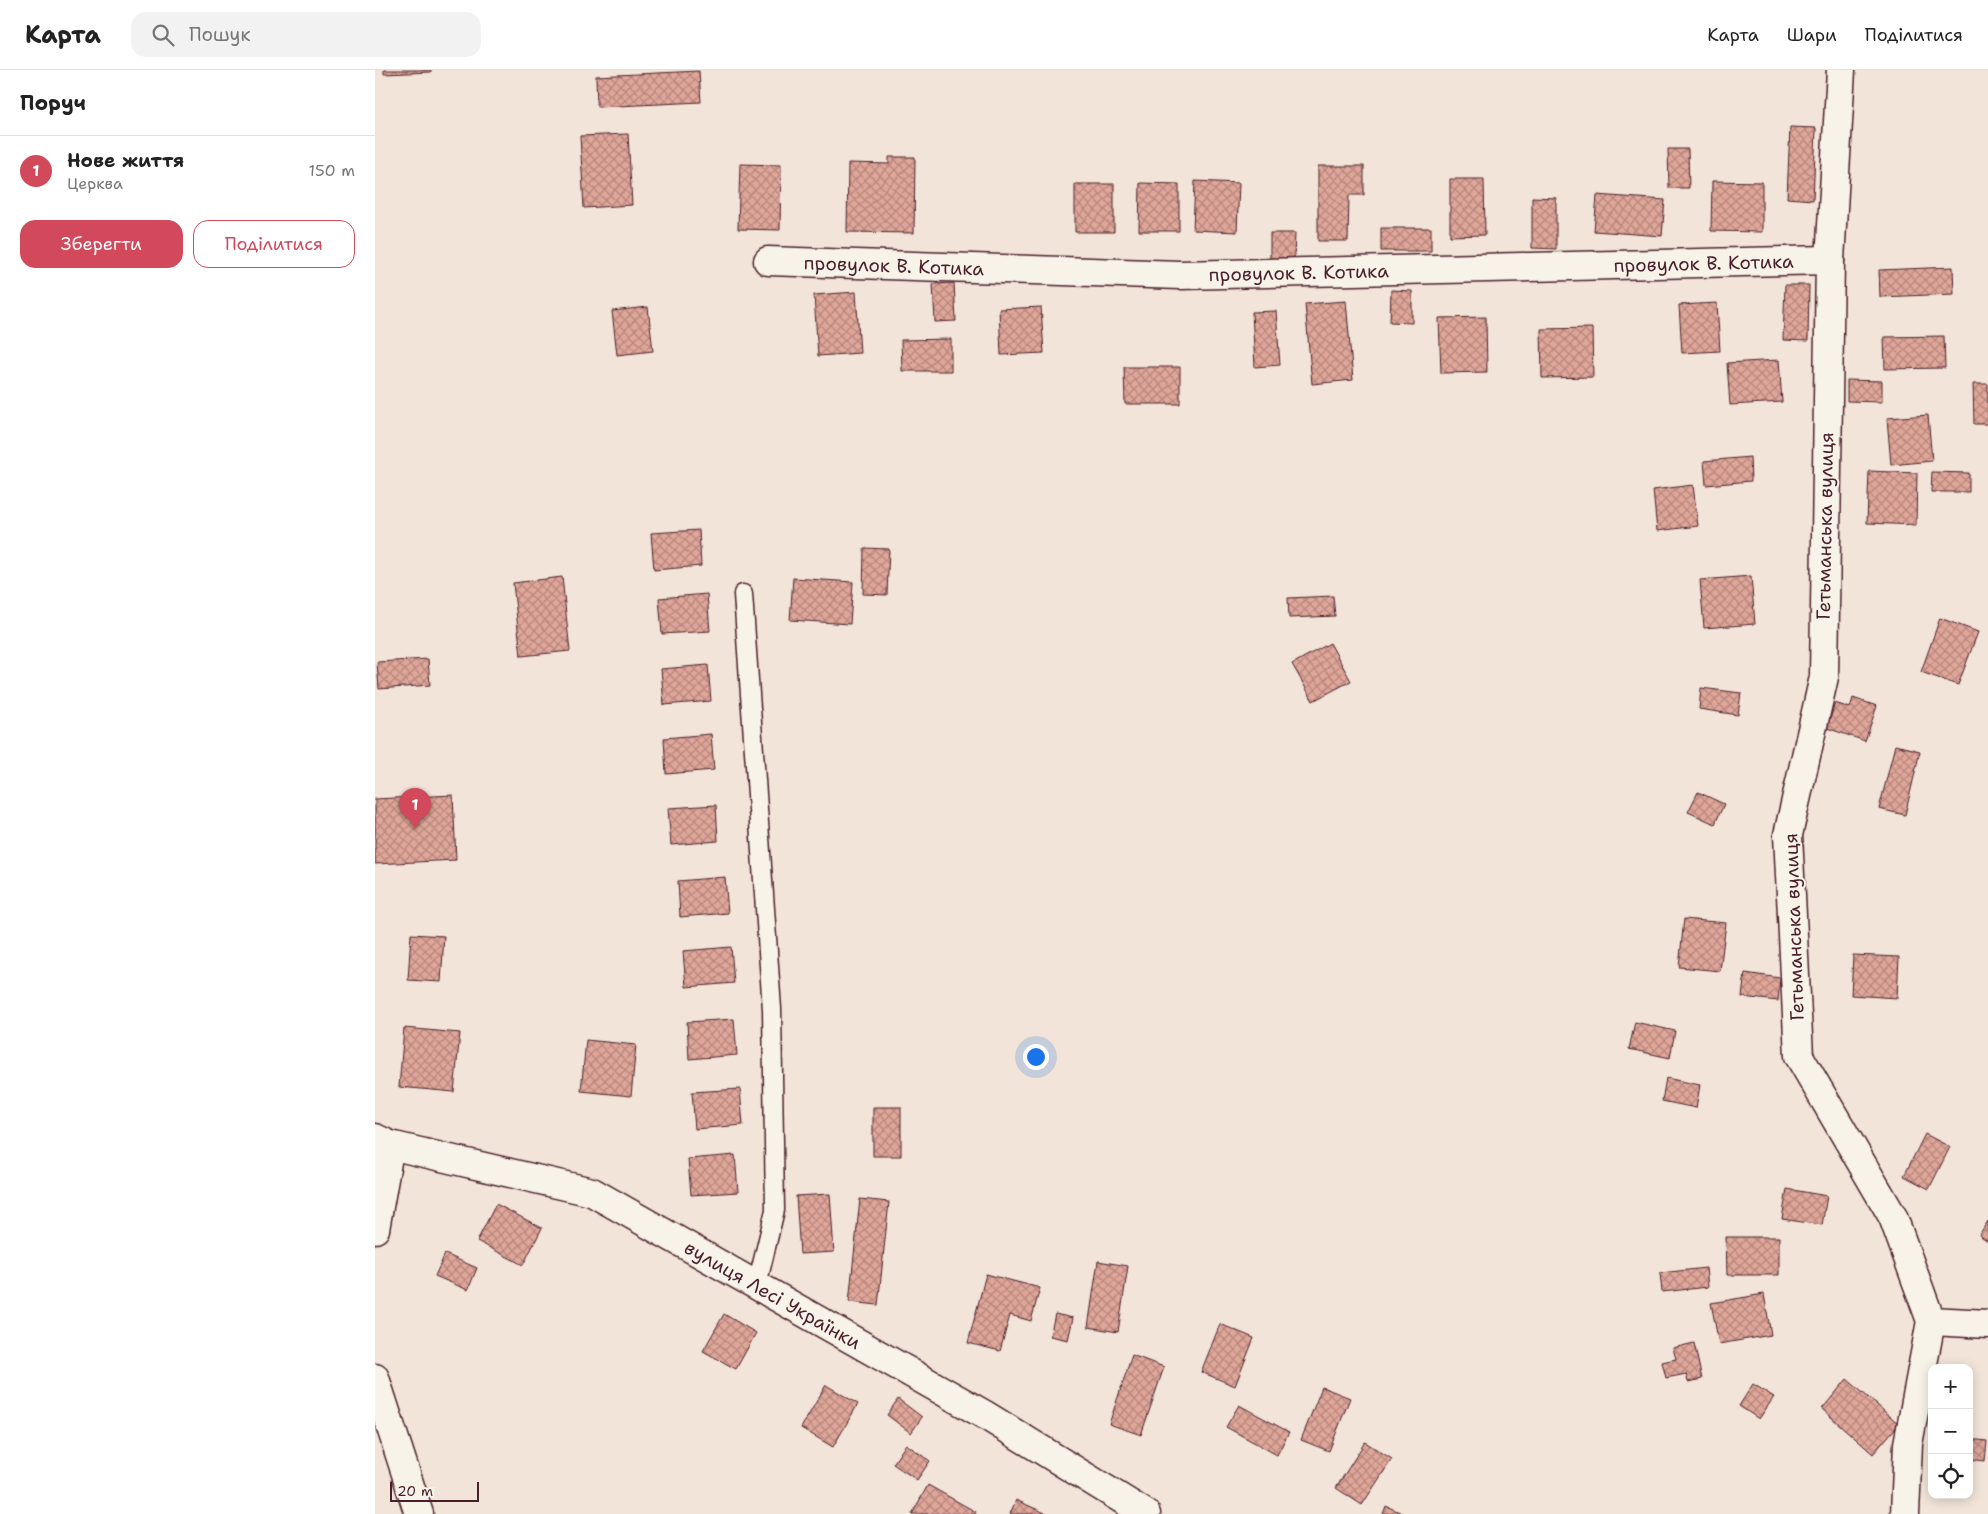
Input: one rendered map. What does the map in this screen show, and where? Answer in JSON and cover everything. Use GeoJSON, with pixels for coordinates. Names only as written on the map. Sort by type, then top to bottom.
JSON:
{"type":"FeatureCollection","features":[{"type":"Feature","properties":{"kind":"street","name":"Гетьманська вулиця"},"geometry":{"type":"LineString","coordinates":[[1841,70],[1830,260],[1824,676],[1788,835],[1799,1056],[1893,1217],[1931,1321]]}},
{"type":"Feature","properties":{"kind":"street","name":"провулок В. Котика"},"geometry":{"type":"LineString","coordinates":[[768,261],[1180,275],[1830,260]]}},
{"type":"Feature","properties":{"kind":"street"},"geometry":{"type":"LineString","coordinates":[[375,1230],[383,1142]]}},
{"type":"Feature","properties":{"kind":"street","name":"вулиця Лесі Українки"},"geometry":{"type":"LineString","coordinates":[[383,1142],[592,1192],[985,1416],[1146,1514]]}},
{"type":"Feature","properties":{"kind":"street"},"geometry":{"type":"LineString","coordinates":[[1905,1514],[1908,1444],[1931,1321],[1988,1324]]}},
{"type":"Feature","properties":{"kind":"street"},"geometry":{"type":"LineString","coordinates":[[375,1378],[419,1514]]}},
{"type":"Feature","properties":{"kind":"lane"},"geometry":{"type":"LineString","coordinates":[[743,594],[772,1009],[775,1210],[757,1285]]}},
{"type":"Feature","properties":{"kind":"building"},"geometry":{"type":"Polygon","coordinates":[[[384,70],[431,70],[431,72],[384,74],[384,70]]]}},
{"type":"Feature","properties":{"kind":"building"},"geometry":{"type":"Polygon","coordinates":[[[699,71],[701,102],[597,107],[596,76],[699,71]]]}},
{"type":"Feature","properties":{"kind":"building"},"geometry":{"type":"Polygon","coordinates":[[[1790,127],[1816,128],[1813,200],[1787,198],[1790,127]]]}},
{"type":"Feature","properties":{"kind":"building"},"geometry":{"type":"Polygon","coordinates":[[[628,134],[632,205],[584,208],[580,136],[628,134]]]}},
{"type":"Feature","properties":{"kind":"building"},"geometry":{"type":"Polygon","coordinates":[[[1668,149],[1688,149],[1689,188],[1669,188],[1668,149]]]}},
{"type":"Feature","properties":{"kind":"building"},"geometry":{"type":"Polygon","coordinates":[[[889,157],[915,157],[914,233],[847,232],[848,163],[889,164],[889,157]]]}},
{"type":"Feature","properties":{"kind":"building"},"geometry":{"type":"Polygon","coordinates":[[[740,164],[781,165],[780,230],[738,229],[740,164]]]}},
{"type":"Feature","properties":{"kind":"building"},"geometry":{"type":"Polygon","coordinates":[[[1318,166],[1364,166],[1364,195],[1349,195],[1348,241],[1318,241],[1318,166]]]}},
{"type":"Feature","properties":{"kind":"building"},"geometry":{"type":"Polygon","coordinates":[[[1450,179],[1484,179],[1485,235],[1450,236],[1450,179]]]}},
{"type":"Feature","properties":{"kind":"building"},"geometry":{"type":"Polygon","coordinates":[[[1195,181],[1239,183],[1237,232],[1193,230],[1195,181]]]}},
{"type":"Feature","properties":{"kind":"building"},"geometry":{"type":"Polygon","coordinates":[[[1712,181],[1762,182],[1762,232],[1711,231],[1712,181]]]}},
{"type":"Feature","properties":{"kind":"building"},"geometry":{"type":"Polygon","coordinates":[[[1140,183],[1179,184],[1179,231],[1139,231],[1140,183]]]}},
{"type":"Feature","properties":{"kind":"building"},"geometry":{"type":"Polygon","coordinates":[[[1075,184],[1114,184],[1114,232],[1075,232],[1075,184]]]}},
{"type":"Feature","properties":{"kind":"building"},"geometry":{"type":"Polygon","coordinates":[[[1597,195],[1665,200],[1662,236],[1594,231],[1597,195]]]}},
{"type":"Feature","properties":{"kind":"building"},"geometry":{"type":"Polygon","coordinates":[[[1532,197],[1556,198],[1556,249],[1532,248],[1532,197]]]}},
{"type":"Feature","properties":{"kind":"building"},"geometry":{"type":"Polygon","coordinates":[[[1381,228],[1431,228],[1431,251],[1381,251],[1381,228]]]}},
{"type":"Feature","properties":{"kind":"building"},"geometry":{"type":"Polygon","coordinates":[[[1270,233],[1295,233],[1294,260],[1270,260],[1270,233]]]}},
{"type":"Feature","properties":{"kind":"building"},"geometry":{"type":"Polygon","coordinates":[[[1953,267],[1954,294],[1880,297],[1879,270],[1953,267]]]}},
{"type":"Feature","properties":{"kind":"building"},"geometry":{"type":"Polygon","coordinates":[[[954,283],[956,321],[935,322],[933,284],[954,283]]]}},
{"type":"Feature","properties":{"kind":"building"},"geometry":{"type":"Polygon","coordinates":[[[1785,285],[1809,285],[1808,341],[1783,340],[1785,285]]]}},
{"type":"Feature","properties":{"kind":"building"},"geometry":{"type":"Polygon","coordinates":[[[1391,290],[1412,291],[1412,323],[1390,322],[1391,290]]]}},
{"type":"Feature","properties":{"kind":"building"},"geometry":{"type":"Polygon","coordinates":[[[856,292],[860,353],[818,356],[814,295],[856,292]]]}},
{"type":"Feature","properties":{"kind":"building"},"geometry":{"type":"Polygon","coordinates":[[[1346,301],[1353,380],[1312,384],[1305,304],[1346,301]]]}},
{"type":"Feature","properties":{"kind":"building"},"geometry":{"type":"Polygon","coordinates":[[[1717,303],[1720,351],[1682,353],[1679,305],[1717,303]]]}},
{"type":"Feature","properties":{"kind":"building"},"geometry":{"type":"Polygon","coordinates":[[[648,307],[653,351],[617,355],[612,311],[648,307]]]}},
{"type":"Feature","properties":{"kind":"building"},"geometry":{"type":"Polygon","coordinates":[[[1041,307],[1044,353],[1001,355],[999,309],[1041,307]]]}},
{"type":"Feature","properties":{"kind":"building"},"geometry":{"type":"Polygon","coordinates":[[[1276,311],[1280,365],[1255,367],[1252,312],[1276,311]]]}},
{"type":"Feature","properties":{"kind":"building"},"geometry":{"type":"Polygon","coordinates":[[[1486,317],[1487,372],[1441,373],[1439,318],[1486,317]]]}},
{"type":"Feature","properties":{"kind":"building"},"geometry":{"type":"Polygon","coordinates":[[[1592,328],[1593,377],[1542,378],[1541,329],[1592,328]]]}},
{"type":"Feature","properties":{"kind":"building"},"geometry":{"type":"Polygon","coordinates":[[[1944,336],[1945,368],[1885,369],[1884,337],[1944,336]]]}},
{"type":"Feature","properties":{"kind":"building"},"geometry":{"type":"Polygon","coordinates":[[[951,339],[951,371],[902,371],[901,340],[951,339]]]}},
{"type":"Feature","properties":{"kind":"building"},"geometry":{"type":"Polygon","coordinates":[[[1779,360],[1782,402],[1730,405],[1727,363],[1779,360]]]}},
{"type":"Feature","properties":{"kind":"building"},"geometry":{"type":"Polygon","coordinates":[[[1124,367],[1180,367],[1180,404],[1125,404],[1124,367]]]}},
{"type":"Feature","properties":{"kind":"building"},"geometry":{"type":"Polygon","coordinates":[[[1847,380],[1882,381],[1882,402],[1847,401],[1847,380]]]}},
{"type":"Feature","properties":{"kind":"building"},"geometry":{"type":"Polygon","coordinates":[[[1973,384],[1988,384],[1988,424],[1974,424],[1973,384]]]}},
{"type":"Feature","properties":{"kind":"building"},"geometry":{"type":"Polygon","coordinates":[[[1928,415],[1932,461],[1891,465],[1887,418],[1928,415]]]}},
{"type":"Feature","properties":{"kind":"building"},"geometry":{"type":"Polygon","coordinates":[[[1750,457],[1751,481],[1706,485],[1704,461],[1750,457]]]}},
{"type":"Feature","properties":{"kind":"building"},"geometry":{"type":"Polygon","coordinates":[[[1869,471],[1917,473],[1916,525],[1867,523],[1869,471]]]}},
{"type":"Feature","properties":{"kind":"building"},"geometry":{"type":"Polygon","coordinates":[[[1932,472],[1969,473],[1969,492],[1931,492],[1932,472]]]}},
{"type":"Feature","properties":{"kind":"building"},"geometry":{"type":"Polygon","coordinates":[[[1693,485],[1698,526],[1657,531],[1653,490],[1693,485]]]}},
{"type":"Feature","properties":{"kind":"building"},"geometry":{"type":"Polygon","coordinates":[[[699,530],[701,566],[654,570],[651,533],[699,530]]]}},
{"type":"Feature","properties":{"kind":"building"},"geometry":{"type":"Polygon","coordinates":[[[864,548],[889,549],[887,595],[863,594],[864,548]]]}},
{"type":"Feature","properties":{"kind":"building"},"geometry":{"type":"Polygon","coordinates":[[[1751,576],[1755,624],[1704,628],[1700,580],[1751,576]]]}},
{"type":"Feature","properties":{"kind":"building"},"geometry":{"type":"Polygon","coordinates":[[[562,577],[570,651],[521,656],[513,583],[562,577]]]}},
{"type":"Feature","properties":{"kind":"building"},"geometry":{"type":"Polygon","coordinates":[[[793,578],[853,582],[850,624],[790,620],[793,578]]]}},
{"type":"Feature","properties":{"kind":"building"},"geometry":{"type":"Polygon","coordinates":[[[707,594],[710,631],[662,634],[659,598],[707,594]]]}},
{"type":"Feature","properties":{"kind":"building"},"geometry":{"type":"Polygon","coordinates":[[[1333,596],[1335,616],[1289,618],[1288,598],[1333,596]]]}},
{"type":"Feature","properties":{"kind":"building"},"geometry":{"type":"Polygon","coordinates":[[[1940,618],[1978,632],[1958,685],[1921,672],[1940,618]]]}},
{"type":"Feature","properties":{"kind":"building"},"geometry":{"type":"Polygon","coordinates":[[[1330,643],[1351,681],[1313,701],[1292,664],[1330,643]]]}},
{"type":"Feature","properties":{"kind":"building"},"geometry":{"type":"Polygon","coordinates":[[[428,659],[430,685],[379,689],[377,662],[428,659]]]}},
{"type":"Feature","properties":{"kind":"building"},"geometry":{"type":"Polygon","coordinates":[[[708,665],[711,701],[664,705],[661,669],[708,665]]]}},
{"type":"Feature","properties":{"kind":"building"},"geometry":{"type":"Polygon","coordinates":[[[1701,688],[1741,693],[1738,715],[1699,709],[1701,688]]]}},
{"type":"Feature","properties":{"kind":"building"},"geometry":{"type":"Polygon","coordinates":[[[1853,698],[1877,706],[1865,741],[1827,728],[1835,703],[1850,708],[1853,698]]]}},
{"type":"Feature","properties":{"kind":"building"},"geometry":{"type":"Polygon","coordinates":[[[711,734],[714,770],[666,774],[664,738],[711,734]]]}},
{"type":"Feature","properties":{"kind":"building"},"geometry":{"type":"Polygon","coordinates":[[[1895,745],[1920,751],[1905,815],[1879,809],[1895,745]]]}},
{"type":"Feature","properties":{"kind":"building"},"geometry":{"type":"Polygon","coordinates":[[[1698,792],[1724,804],[1715,824],[1688,812],[1698,792]]]}},
{"type":"Feature","properties":{"kind":"building"},"geometry":{"type":"Polygon","coordinates":[[[453,795],[456,860],[375,864],[375,799],[453,795]]]}},
{"type":"Feature","properties":{"kind":"building"},"geometry":{"type":"Polygon","coordinates":[[[716,805],[718,841],[671,845],[668,808],[716,805]]]}},
{"type":"Feature","properties":{"kind":"building"},"geometry":{"type":"Polygon","coordinates":[[[725,877],[728,913],[680,917],[678,881],[725,877]]]}},
{"type":"Feature","properties":{"kind":"building"},"geometry":{"type":"Polygon","coordinates":[[[1684,919],[1726,923],[1720,971],[1679,967],[1684,919]]]}},
{"type":"Feature","properties":{"kind":"building"},"geometry":{"type":"Polygon","coordinates":[[[411,934],[444,936],[441,982],[408,980],[411,934]]]}},
{"type":"Feature","properties":{"kind":"building"},"geometry":{"type":"Polygon","coordinates":[[[731,947],[734,983],[686,987],[683,951],[731,947]]]}},
{"type":"Feature","properties":{"kind":"building"},"geometry":{"type":"Polygon","coordinates":[[[1853,955],[1899,957],[1897,998],[1851,995],[1853,955]]]}},
{"type":"Feature","properties":{"kind":"building"},"geometry":{"type":"Polygon","coordinates":[[[1745,973],[1780,978],[1778,1001],[1742,997],[1745,973]]]}},
{"type":"Feature","properties":{"kind":"building"},"geometry":{"type":"Polygon","coordinates":[[[734,1019],[737,1055],[689,1059],[687,1022],[734,1019]]]}},
{"type":"Feature","properties":{"kind":"building"},"geometry":{"type":"Polygon","coordinates":[[[1635,1022],[1675,1031],[1670,1058],[1629,1049],[1635,1022]]]}},
{"type":"Feature","properties":{"kind":"building"},"geometry":{"type":"Polygon","coordinates":[[[404,1028],[460,1033],[454,1092],[399,1087],[404,1028]]]}},
{"type":"Feature","properties":{"kind":"building"},"geometry":{"type":"Polygon","coordinates":[[[586,1040],[636,1045],[631,1096],[581,1091],[586,1040]]]}},
{"type":"Feature","properties":{"kind":"building"},"geometry":{"type":"Polygon","coordinates":[[[1666,1078],[1700,1085],[1696,1108],[1662,1101],[1666,1078]]]}},
{"type":"Feature","properties":{"kind":"building"},"geometry":{"type":"Polygon","coordinates":[[[740,1089],[743,1125],[695,1129],[692,1092],[740,1089]]]}},
{"type":"Feature","properties":{"kind":"building"},"geometry":{"type":"Polygon","coordinates":[[[873,1107],[901,1107],[901,1156],[873,1156],[873,1107]]]}},
{"type":"Feature","properties":{"kind":"building"},"geometry":{"type":"Polygon","coordinates":[[[1925,1134],[1950,1147],[1929,1189],[1904,1176],[1925,1134]]]}},
{"type":"Feature","properties":{"kind":"building"},"geometry":{"type":"Polygon","coordinates":[[[735,1155],[738,1192],[691,1195],[688,1159],[735,1155]]]}},
{"type":"Feature","properties":{"kind":"building"},"geometry":{"type":"Polygon","coordinates":[[[1787,1189],[1827,1196],[1822,1225],[1782,1219],[1787,1189]]]}},
{"type":"Feature","properties":{"kind":"building"},"geometry":{"type":"Polygon","coordinates":[[[830,1194],[834,1252],[800,1254],[796,1196],[830,1194]]]}},
{"type":"Feature","properties":{"kind":"building"},"geometry":{"type":"Polygon","coordinates":[[[860,1199],[889,1202],[878,1305],[849,1302],[860,1199]]]}},
{"type":"Feature","properties":{"kind":"building"},"geometry":{"type":"Polygon","coordinates":[[[496,1204],[542,1228],[523,1265],[477,1241],[496,1204]]]}},
{"type":"Feature","properties":{"kind":"building"},"geometry":{"type":"Polygon","coordinates":[[[1988,1221],[1988,1241],[1979,1235],[1988,1221]]]}},
{"type":"Feature","properties":{"kind":"building"},"geometry":{"type":"Polygon","coordinates":[[[1726,1237],[1779,1237],[1779,1275],[1727,1275],[1726,1237]]]}},
{"type":"Feature","properties":{"kind":"building"},"geometry":{"type":"Polygon","coordinates":[[[445,1254],[477,1268],[468,1290],[435,1276],[445,1254]]]}},
{"type":"Feature","properties":{"kind":"building"},"geometry":{"type":"Polygon","coordinates":[[[1098,1261],[1128,1266],[1118,1332],[1088,1327],[1098,1261]]]}},
{"type":"Feature","properties":{"kind":"building"},"geometry":{"type":"Polygon","coordinates":[[[1706,1268],[1708,1287],[1662,1292],[1660,1273],[1706,1268]]]}},
{"type":"Feature","properties":{"kind":"building"},"geometry":{"type":"Polygon","coordinates":[[[986,1274],[1040,1288],[1031,1321],[1010,1315],[1000,1351],[968,1343],[986,1274]]]}},
{"type":"Feature","properties":{"kind":"building"},"geometry":{"type":"Polygon","coordinates":[[[1764,1294],[1771,1335],[1719,1344],[1711,1303],[1764,1294]]]}},
{"type":"Feature","properties":{"kind":"building"},"geometry":{"type":"Polygon","coordinates":[[[724,1314],[756,1333],[736,1369],[703,1351],[724,1314]]]}},
{"type":"Feature","properties":{"kind":"building"},"geometry":{"type":"Polygon","coordinates":[[[1055,1314],[1073,1318],[1068,1340],[1050,1336],[1055,1314]]]}},
{"type":"Feature","properties":{"kind":"building"},"geometry":{"type":"Polygon","coordinates":[[[1220,1324],[1254,1338],[1235,1386],[1201,1372],[1220,1324]]]}},
{"type":"Feature","properties":{"kind":"building"},"geometry":{"type":"Polygon","coordinates":[[[1694,1343],[1702,1379],[1688,1382],[1686,1374],[1666,1378],[1662,1362],[1676,1359],[1673,1348],[1694,1343]]]}},
{"type":"Feature","properties":{"kind":"building"},"geometry":{"type":"Polygon","coordinates":[[[1132,1355],[1164,1367],[1141,1435],[1109,1424],[1132,1355]]]}},
{"type":"Feature","properties":{"kind":"building"},"geometry":{"type":"Polygon","coordinates":[[[1847,1379],[1899,1424],[1873,1454],[1822,1409],[1847,1379]]]}},
{"type":"Feature","properties":{"kind":"building"},"geometry":{"type":"Polygon","coordinates":[[[1753,1384],[1774,1397],[1759,1419],[1739,1406],[1753,1384]]]}},
{"type":"Feature","properties":{"kind":"building"},"geometry":{"type":"Polygon","coordinates":[[[826,1385],[858,1404],[833,1447],[801,1428],[826,1385]]]}},
{"type":"Feature","properties":{"kind":"building"},"geometry":{"type":"Polygon","coordinates":[[[1322,1387],[1350,1398],[1329,1451],[1301,1440],[1322,1387]]]}},
{"type":"Feature","properties":{"kind":"building"},"geometry":{"type":"Polygon","coordinates":[[[898,1399],[922,1417],[911,1433],[887,1415],[898,1399]]]}},
{"type":"Feature","properties":{"kind":"building"},"geometry":{"type":"Polygon","coordinates":[[[1239,1405],[1289,1432],[1277,1455],[1226,1427],[1239,1405]]]}},
{"type":"Feature","properties":{"kind":"building"},"geometry":{"type":"Polygon","coordinates":[[[1973,1439],[1987,1441],[1985,1461],[1973,1460],[1973,1439]]]}},
{"type":"Feature","properties":{"kind":"building"},"geometry":{"type":"Polygon","coordinates":[[[1365,1442],[1392,1459],[1362,1505],[1336,1488],[1365,1442]]]}},
{"type":"Feature","properties":{"kind":"building"},"geometry":{"type":"Polygon","coordinates":[[[906,1444],[930,1461],[917,1480],[893,1464],[906,1444]]]}},
{"type":"Feature","properties":{"kind":"building"},"geometry":{"type":"Polygon","coordinates":[[[928,1485],[976,1512],[975,1514],[912,1514],[928,1485]]]}},
{"type":"Feature","properties":{"kind":"building"},"geometry":{"type":"Polygon","coordinates":[[[1016,1500],[1045,1513],[1045,1514],[1010,1514],[1016,1500]]]}},
{"type":"Feature","properties":{"kind":"building"},"geometry":{"type":"Polygon","coordinates":[[[1386,1506],[1404,1514],[1383,1514],[1386,1506]]]}},
{"type":"Feature","properties":{"kind":"place","name":"Нове життя"},"geometry":{"type":"Point","coordinates":[415,829]}}]}
